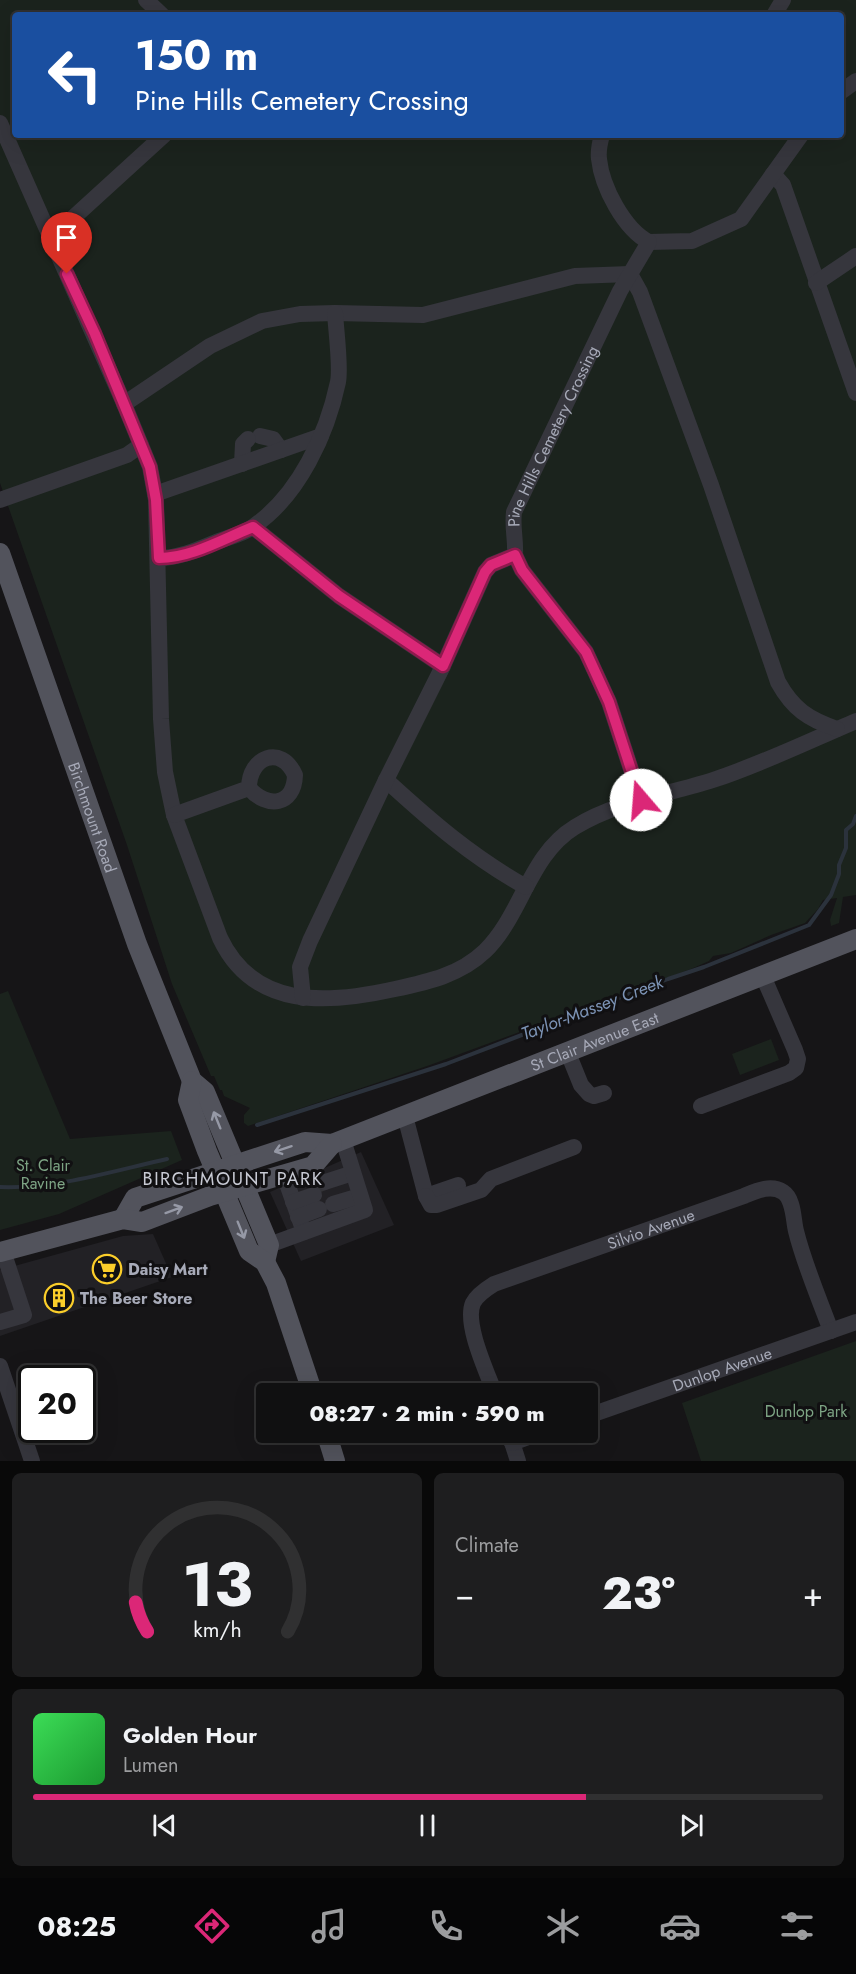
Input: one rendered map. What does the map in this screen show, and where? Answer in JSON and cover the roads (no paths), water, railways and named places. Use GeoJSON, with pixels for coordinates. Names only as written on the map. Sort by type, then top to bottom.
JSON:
{"type":"FeatureCollection","features":[{"type":"Feature","properties":{"kind":"main road","name":"Birchmount Road"},"geometry":{"type":"LineString","coordinates":[[0,553],[133,933],[192,1081],[205,1092],[244,1187],[309,1383]]}},
{"type":"Feature","properties":{"kind":"main road","name":"St Clair Avenue East"},"geometry":{"type":"LineString","coordinates":[[123,1219],[135,1198],[305,1142],[338,1142],[856,939]]}},
{"type":"Feature","properties":{"kind":"main road","name":"Birchmount Road"},"geometry":{"type":"LineString","coordinates":[[192,1081],[188,1100],[249,1251],[267,1253]]}},
{"type":"Feature","properties":{"kind":"main road","name":"St Clair Avenue East"},"geometry":{"type":"LineString","coordinates":[[2,1252],[123,1219],[142,1222],[225,1192],[313,1166],[338,1142]]}},
{"type":"Feature","properties":{"kind":"main road"},"geometry":{"type":"LineString","coordinates":[[329,1443],[335,1461]]}},
{"type":"Feature","properties":{"kind":"street"},"geometry":{"type":"LineString","coordinates":[[146,0],[159,12]]}},
{"type":"Feature","properties":{"kind":"street"},"geometry":{"type":"LineString","coordinates":[[0,123],[150,467],[155,494],[159,558],[162,746],[168,793],[174,815],[227,953],[250,977],[288,995],[327,1000],[347,999],[427,982],[458,971],[497,938],[550,849],[574,827],[610,810],[714,780],[856,721]]}},
{"type":"Feature","properties":{"kind":"street"},"geometry":{"type":"LineString","coordinates":[[49,235],[62,228],[161,138]]}},
{"type":"Feature","properties":{"kind":"street"},"geometry":{"type":"LineString","coordinates":[[602,138],[599,158],[608,193],[633,232],[649,242],[692,241],[741,219],[799,138]]}},
{"type":"Feature","properties":{"kind":"street"},"geometry":{"type":"LineString","coordinates":[[773,174],[783,185],[856,393]]}},
{"type":"Feature","properties":{"kind":"street","name":"Pine Hills Cemetery Crossing"},"geometry":{"type":"LineString","coordinates":[[515,555],[516,538],[512,524],[514,512],[620,291],[649,242]]}},
{"type":"Feature","properties":{"kind":"street"},"geometry":{"type":"LineString","coordinates":[[816,283],[856,256]]}},
{"type":"Feature","properties":{"kind":"street"},"geometry":{"type":"LineString","coordinates":[[124,404],[210,346],[252,325],[276,318],[334,313],[423,315],[575,276],[630,274],[640,292],[707,475],[778,682],[788,699],[804,715],[837,729]]}},
{"type":"Feature","properties":{"kind":"street"},"geometry":{"type":"LineString","coordinates":[[159,558],[170,558],[192,552],[253,527],[279,504],[306,469],[321,436],[339,380],[334,313]]}},
{"type":"Feature","properties":{"kind":"street"},"geometry":{"type":"LineString","coordinates":[[155,494],[321,436]]}},
{"type":"Feature","properties":{"kind":"street"},"geometry":{"type":"LineString","coordinates":[[242,464],[243,444],[254,437],[273,439],[281,450]]}},
{"type":"Feature","properties":{"kind":"street"},"geometry":{"type":"LineString","coordinates":[[0,500],[127,455],[141,445]]}},
{"type":"Feature","properties":{"kind":"street"},"geometry":{"type":"LineString","coordinates":[[253,527],[339,596],[443,666]]}},
{"type":"Feature","properties":{"kind":"street"},"geometry":{"type":"LineString","coordinates":[[303,998],[300,968],[386,780],[443,666],[485,572],[491,565],[515,555],[522,570],[586,652],[609,702],[641,800]]}},
{"type":"Feature","properties":{"kind":"street"},"geometry":{"type":"LineString","coordinates":[[386,780],[452,838],[491,867],[526,887]]}},
{"type":"Feature","properties":{"kind":"street"},"geometry":{"type":"LineString","coordinates":[[174,815],[249,788]]}},
{"type":"Feature","properties":{"kind":"street"},"geometry":{"type":"LineString","coordinates":[[701,1106],[789,1073],[796,1068],[798,1059],[795,1050],[763,976]]}},
{"type":"Feature","properties":{"kind":"street"},"geometry":{"type":"LineString","coordinates":[[568,1053],[585,1091],[594,1096],[604,1093]]}},
{"type":"Feature","properties":{"kind":"street"},"geometry":{"type":"LineString","coordinates":[[405,1116],[426,1196],[431,1205],[481,1190],[491,1179],[574,1147]]}},
{"type":"Feature","properties":{"kind":"street"},"geometry":{"type":"LineString","coordinates":[[298,1214],[365,1210],[338,1142]]}},
{"type":"Feature","properties":{"kind":"street"},"geometry":{"type":"LineString","coordinates":[[284,1175],[298,1214]]}},
{"type":"Feature","properties":{"kind":"street"},"geometry":{"type":"LineString","coordinates":[[426,1196],[458,1185]]}},
{"type":"Feature","properties":{"kind":"street"},"geometry":{"type":"LineString","coordinates":[[267,1253],[298,1214],[324,1200],[358,1188]]}},
{"type":"Feature","properties":{"kind":"street"},"geometry":{"type":"LineString","coordinates":[[298,1214],[324,1200],[358,1188]]}},
{"type":"Feature","properties":{"kind":"street","name":"Silvio Avenue"},"geometry":{"type":"LineString","coordinates":[[491,1383],[472,1324],[473,1302],[480,1294],[494,1284],[760,1189],[774,1188],[788,1197],[796,1231],[831,1331]]}},
{"type":"Feature","properties":{"kind":"street"},"geometry":{"type":"LineString","coordinates":[[0,1322],[24,1315],[2,1252]]}},
{"type":"Feature","properties":{"kind":"street","name":"Dunlop Avenue"},"geometry":{"type":"LineString","coordinates":[[598,1413],[856,1322]]}},
{"type":"Feature","properties":{"kind":"street"},"geometry":{"type":"LineString","coordinates":[[0,1366],[32,1461]]}},
{"type":"Feature","properties":{"kind":"street"},"geometry":{"type":"LineString","coordinates":[[512,1443],[518,1461]]}},
{"type":"Feature","properties":{"kind":"waterway","name":"Taylor-Massey Creek"},"geometry":{"type":"LineString","coordinates":[[257,1125],[446,1064],[809,925],[831,895],[846,848],[846,830],[853,824],[856,816]]}},
{"type":"Feature","properties":{"kind":"waterway"},"geometry":{"type":"LineString","coordinates":[[0,1187],[63,1182],[167,1159]]}},
{"type":"Feature","properties":{"kind":"tunnel"},"geometry":{"type":"LineString","coordinates":[[311,1187],[325,1182]]}},
{"type":"Feature","properties":{"kind":"place","name":"Daisy Mart"},"geometry":{"type":"Point","coordinates":[107,1269]}},
{"type":"Feature","properties":{"kind":"place","name":"The Beer Store"},"geometry":{"type":"Point","coordinates":[59,1298]}},
{"type":"Feature","properties":{"kind":"district","name":"BIRCHMOUNT PARK"},"geometry":{"type":"Point","coordinates":[233,1179]}},
{"type":"Feature","properties":{"kind":"park label","name":"St. Clair Ravine"},"geometry":{"type":"Point","coordinates":[43,1174]}},
{"type":"Feature","properties":{"kind":"park label","name":"Dunlop Park"},"geometry":{"type":"Point","coordinates":[806,1411]}}]}
